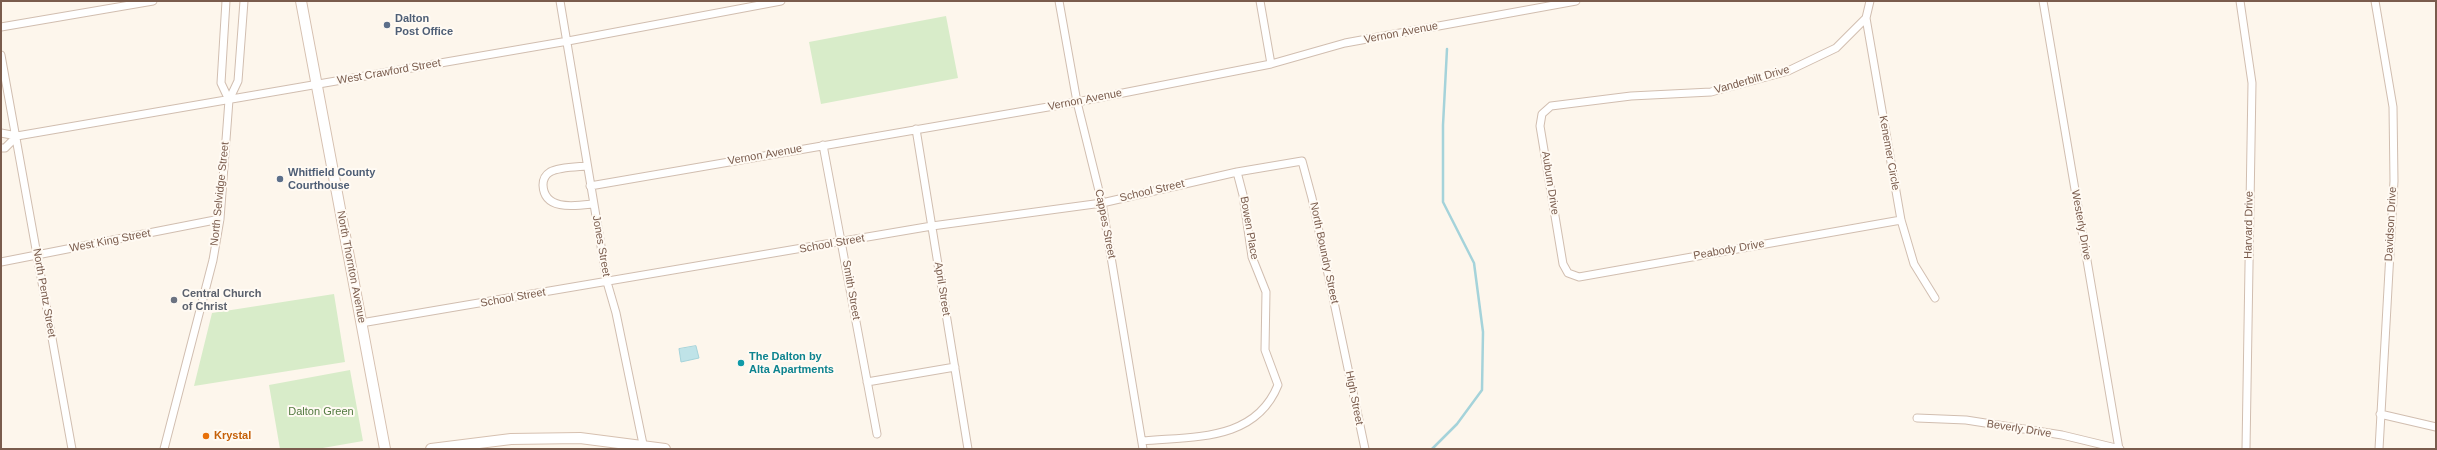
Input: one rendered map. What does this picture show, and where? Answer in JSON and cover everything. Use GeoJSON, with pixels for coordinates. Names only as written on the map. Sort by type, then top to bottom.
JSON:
{"type":"FeatureCollection","features":[{"type":"Feature","properties":{"kind":"main road","name":"North Thornton Avenue"},"geometry":{"type":"LineString","coordinates":[[301,1],[385,449]]}},
{"type":"Feature","properties":{"kind":"main road"},"geometry":{"type":"LineString","coordinates":[[431,449],[512,439],[580,438],[665,449]]}},
{"type":"Feature","properties":{"kind":"street"},"geometry":{"type":"LineString","coordinates":[[1,27],[153,1]]}},
{"type":"Feature","properties":{"kind":"street"},"geometry":{"type":"LineString","coordinates":[[226,1],[221,83],[229,100]]}},
{"type":"Feature","properties":{"kind":"street"},"geometry":{"type":"LineString","coordinates":[[229,100],[238,81],[244,1]]}},
{"type":"Feature","properties":{"kind":"street","name":"Jones Street"},"geometry":{"type":"LineString","coordinates":[[560,1],[568,41],[590,186],[607,282],[616,314],[643,447]]}},
{"type":"Feature","properties":{"kind":"street","name":"West Crawford Street"},"geometry":{"type":"LineString","coordinates":[[1,148],[5,148],[17,136],[568,41],[781,1]]}},
{"type":"Feature","properties":{"kind":"street","name":"Cappes Street"},"geometry":{"type":"LineString","coordinates":[[1059,1],[1077,102],[1102,203],[1143,449]]}},
{"type":"Feature","properties":{"kind":"street"},"geometry":{"type":"LineString","coordinates":[[1260,1],[1270,64]]}},
{"type":"Feature","properties":{"kind":"street","name":"Vernon Avenue"},"geometry":{"type":"LineString","coordinates":[[590,186],[1077,102],[1270,64],[1345,43],[1576,1]]}},
{"type":"Feature","properties":{"kind":"street","name":"Kenemer Circle"},"geometry":{"type":"LineString","coordinates":[[1870,1],[1866,18],[1901,220],[1914,264],[1935,298]]}},
{"type":"Feature","properties":{"kind":"street","name":"Westerly Drive"},"geometry":{"type":"LineString","coordinates":[[2043,1],[2120,449]]}},
{"type":"Feature","properties":{"kind":"street","name":"Harvard Drive"},"geometry":{"type":"LineString","coordinates":[[2240,1],[2252,83],[2246,449]]}},
{"type":"Feature","properties":{"kind":"street","name":"Davidson Drive"},"geometry":{"type":"LineString","coordinates":[[2375,1],[2393,107],[2393,159],[2379,449]]}},
{"type":"Feature","properties":{"kind":"street","name":"Vanderbilt Drive"},"geometry":{"type":"LineString","coordinates":[[1551,106],[1631,96],[1711,92],[1781,73],[1836,48],[1866,18]]}},
{"type":"Feature","properties":{"kind":"street","name":"North Pentz Street"},"geometry":{"type":"LineString","coordinates":[[1,56],[17,136],[72,449]]}},
{"type":"Feature","properties":{"kind":"street","name":"North Selvidge Street"},"geometry":{"type":"LineString","coordinates":[[164,449],[205,292],[220,219],[229,100]]}},
{"type":"Feature","properties":{"kind":"street","name":"Auburn Drive"},"geometry":{"type":"LineString","coordinates":[[1551,106],[1542,114],[1540,126],[1563,264]]}},
{"type":"Feature","properties":{"kind":"street","name":"April Street"},"geometry":{"type":"LineString","coordinates":[[916,129],[968,449]]}},
{"type":"Feature","properties":{"kind":"street"},"geometry":{"type":"LineString","coordinates":[[1,133],[17,136]]}},
{"type":"Feature","properties":{"kind":"street","name":"Smith Street"},"geometry":{"type":"LineString","coordinates":[[823,145],[877,434]]}},
{"type":"Feature","properties":{"kind":"street","name":"School Street"},"geometry":{"type":"LineString","coordinates":[[361,323],[932,226],[1102,203],[1237,172],[1302,161]]}},
{"type":"Feature","properties":{"kind":"street","name":"North Boundry Street"},"geometry":{"type":"LineString","coordinates":[[1302,161],[1312,198],[1344,346]]}},
{"type":"Feature","properties":{"kind":"street"},"geometry":{"type":"LineString","coordinates":[[587,166],[552,171],[543,181],[543,190],[548,198],[556,204],[568,207],[593,204]]}},
{"type":"Feature","properties":{"kind":"street","name":"Bowen Place"},"geometry":{"type":"LineString","coordinates":[[1142,441],[1216,434],[1237,429],[1258,416],[1274,394],[1278,385],[1265,350],[1266,292],[1252,257],[1243,195],[1237,172]]}},
{"type":"Feature","properties":{"kind":"street","name":"West King Street"},"geometry":{"type":"LineString","coordinates":[[1,262],[220,219]]}},
{"type":"Feature","properties":{"kind":"street","name":"Peabody Drive"},"geometry":{"type":"LineString","coordinates":[[1563,264],[1568,273],[1579,277],[1901,220]]}},
{"type":"Feature","properties":{"kind":"street","name":"High Street"},"geometry":{"type":"LineString","coordinates":[[1344,346],[1365,449]]}},
{"type":"Feature","properties":{"kind":"street"},"geometry":{"type":"LineString","coordinates":[[867,382],[955,367]]}},
{"type":"Feature","properties":{"kind":"street"},"geometry":{"type":"LineString","coordinates":[[2380,414],[2436,427]]}},
{"type":"Feature","properties":{"kind":"street","name":"Beverly Drive"},"geometry":{"type":"LineString","coordinates":[[1917,418],[1966,420],[2062,435],[2120,449]]}},
{"type":"Feature","properties":{"kind":"green space"},"geometry":{"type":"Polygon","coordinates":[[[946,16],[958,78],[821,104],[809,42],[946,16]]]}},
{"type":"Feature","properties":{"kind":"green space"},"geometry":{"type":"Polygon","coordinates":[[[334,294],[345,362],[194,386],[212,313],[334,294]]]}},
{"type":"Feature","properties":{"kind":"green space","name":"Dalton Green"},"geometry":{"type":"Polygon","coordinates":[[[350,370],[363,441],[317,449],[280,449],[269,385],[350,370]]]}},
{"type":"Feature","properties":{"kind":"water"},"geometry":{"type":"Polygon","coordinates":[[[696,346],[699,358],[681,362],[679,349],[696,346]]]}},
{"type":"Feature","properties":{"kind":"waterway"},"geometry":{"type":"LineString","coordinates":[[1432,449],[1457,424],[1482,390],[1483,332],[1474,263],[1443,202],[1443,125],[1447,49]]}},
{"type":"Feature","properties":{"kind":"place","name":"Dalton Post Office"},"geometry":{"type":"Point","coordinates":[387,25]}},
{"type":"Feature","properties":{"kind":"place","name":"Whitfield County Courthouse"},"geometry":{"type":"Point","coordinates":[280,179]}},
{"type":"Feature","properties":{"kind":"place","name":"Central Church of Christ"},"geometry":{"type":"Point","coordinates":[174,300]}},
{"type":"Feature","properties":{"kind":"place","name":"The Dalton by Alta Apartments"},"geometry":{"type":"Point","coordinates":[741,363]}},
{"type":"Feature","properties":{"kind":"place","name":"Krystal"},"geometry":{"type":"Point","coordinates":[206,436]}}]}
